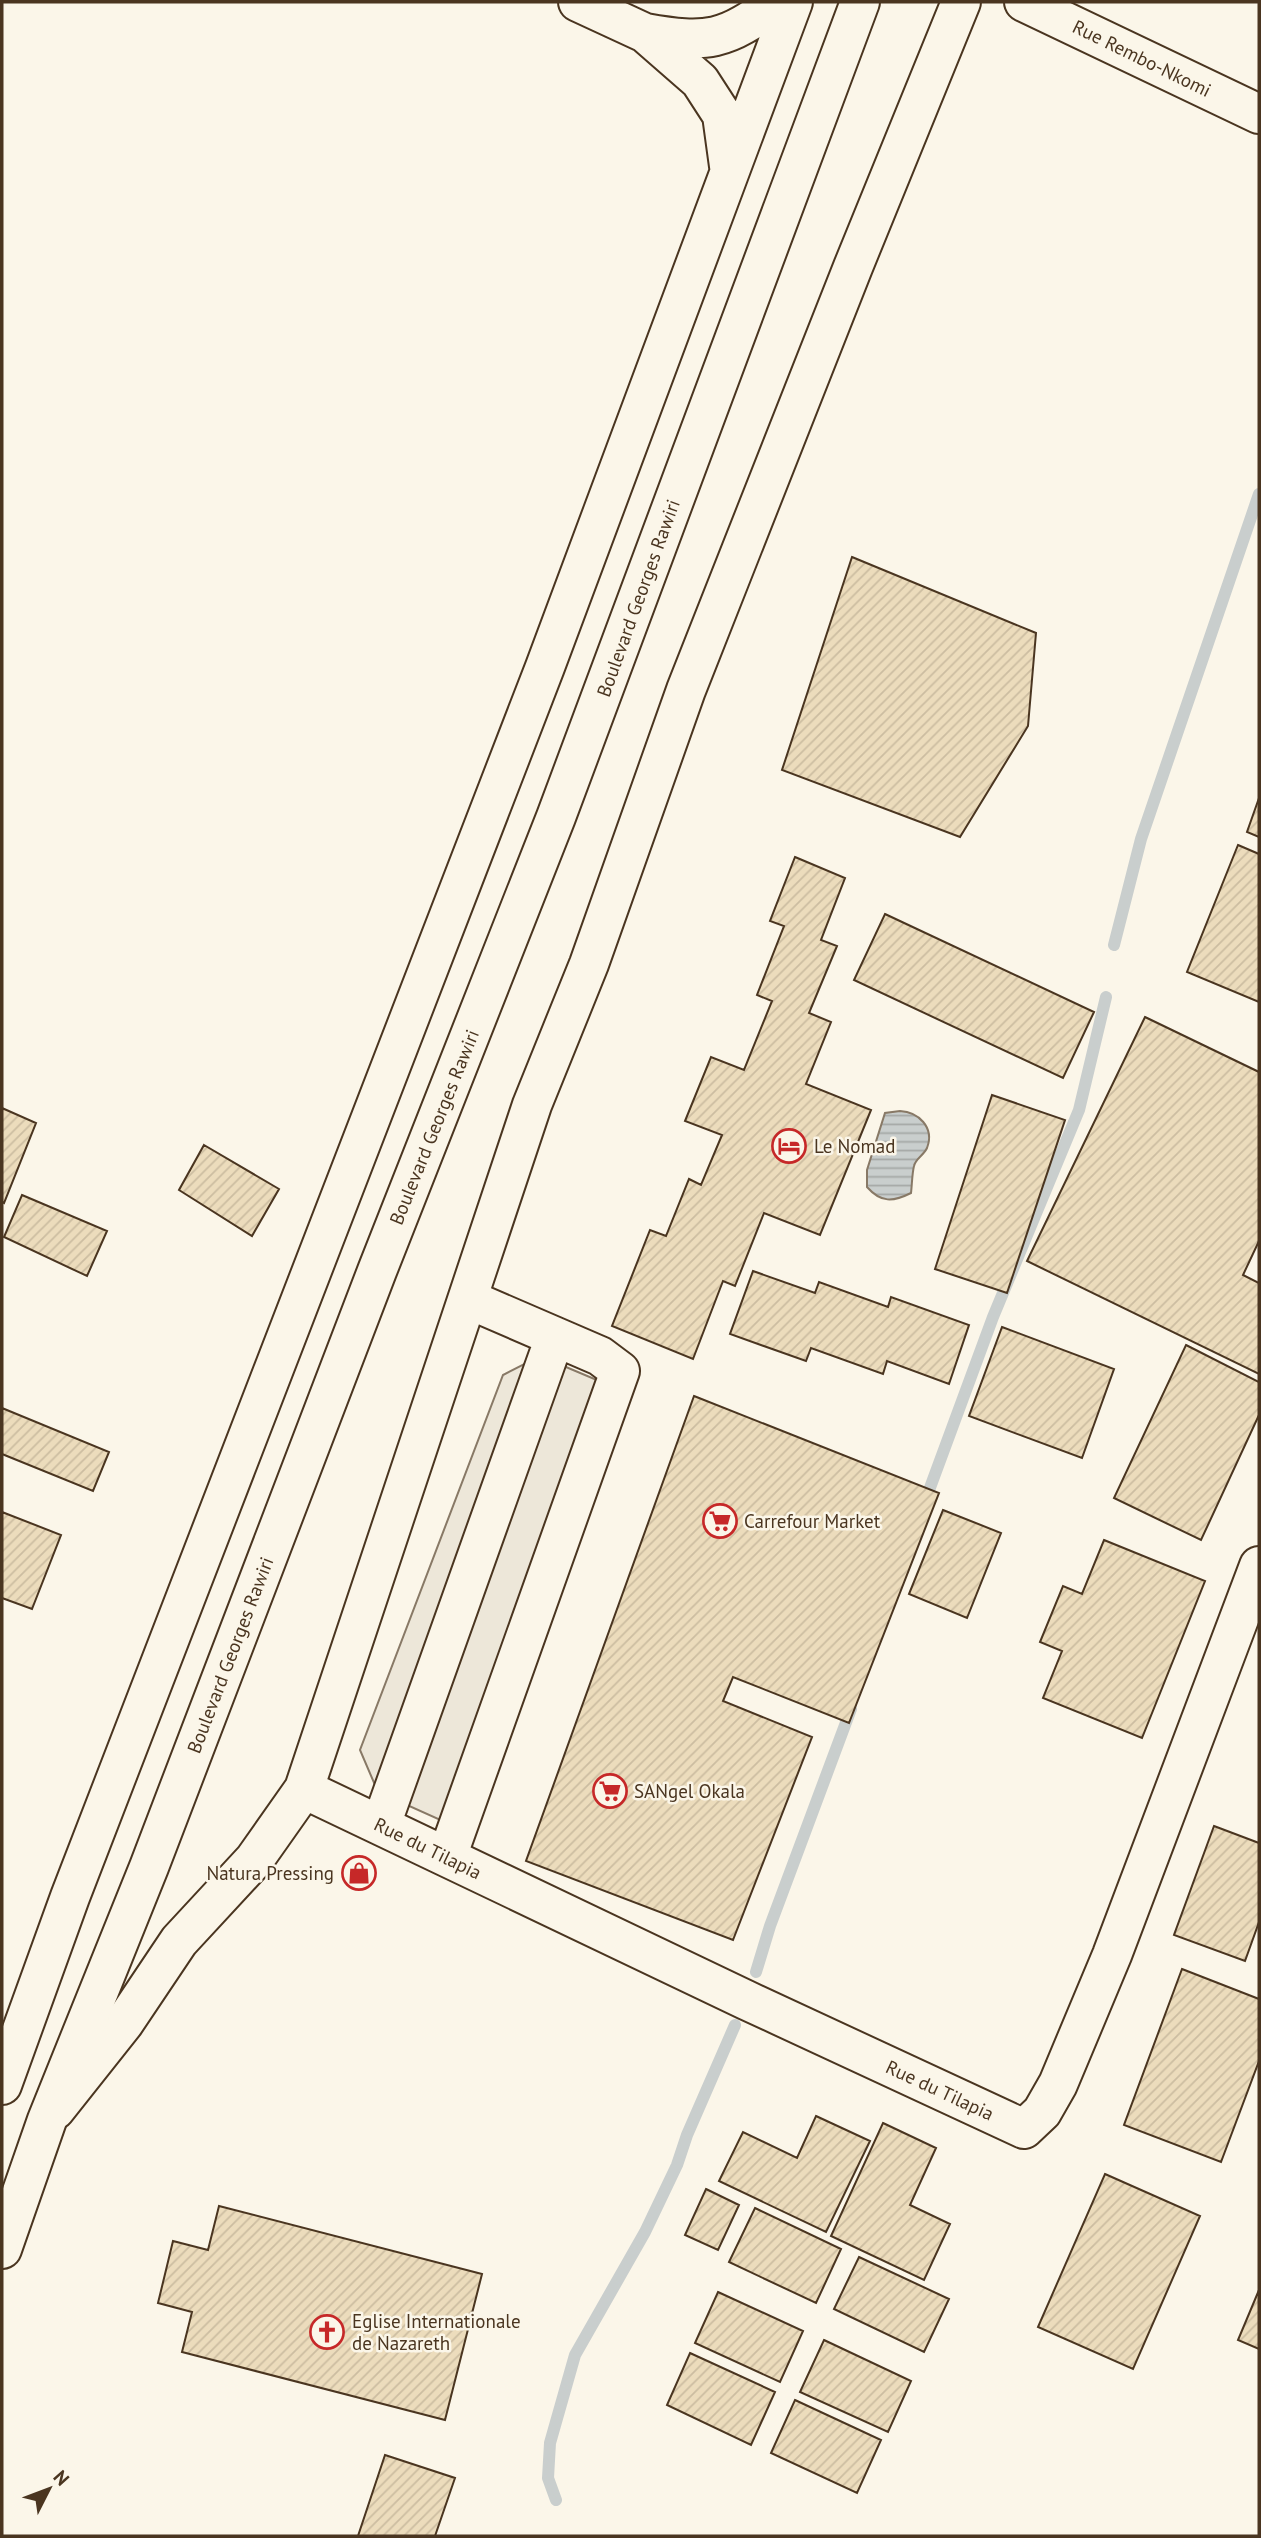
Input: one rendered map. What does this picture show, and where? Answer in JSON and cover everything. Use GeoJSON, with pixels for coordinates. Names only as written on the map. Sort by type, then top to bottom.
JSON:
{"type":"FeatureCollection","features":[{"type":"Feature","properties":{"kind":"main road"},"geometry":{"type":"LineString","coordinates":[[578,2],[645,33],[686,40],[711,38],[732,32],[752,21],[776,2]]}},
{"type":"Feature","properties":{"kind":"main road"},"geometry":{"type":"LineString","coordinates":[[2,2085],[70,1897],[545,667],[793,2]]}},
{"type":"Feature","properties":{"kind":"main road","name":"Boulevard Georges Rawiri"},"geometry":{"type":"LineString","coordinates":[[2,2249],[47,2120],[149,1867],[372,1284],[556,817],[860,2]]}},
{"type":"Feature","properties":{"kind":"main road"},"geometry":{"type":"LineString","coordinates":[[47,2120],[124,2024],[179,1941],[254,1860],[304,1789],[532,1105],[589,964],[687,690],[853,267],[961,2]]}},
{"type":"Feature","properties":{"kind":"main road","name":"Rue Rembo-Nkomi"},"geometry":{"type":"LineString","coordinates":[[1024,2],[1259,114]]}},
{"type":"Feature","properties":{"kind":"main road"},"geometry":{"type":"LineString","coordinates":[[645,33],[685,67],[713,97],[722,115],[729,172]]}},
{"type":"Feature","properties":{"kind":"main road"},"geometry":{"type":"LineString","coordinates":[[447,1857],[620,1371],[600,1356],[468,1298]]}},
{"type":"Feature","properties":{"kind":"main road"},"geometry":{"type":"LineString","coordinates":[[381,1825],[555,1337]]}},
{"type":"Feature","properties":{"kind":"main road","name":"Rue du Tilapia"},"geometry":{"type":"LineString","coordinates":[[304,1789],[1024,2129],[1042,2112],[1058,2084],[1112,1955],[1259,1566]]}},
{"type":"Feature","properties":{"kind":"shaded area"},"geometry":{"type":"Polygon","coordinates":[[[900,1111],[913,1114],[923,1122],[927,1127],[929,1140],[926,1150],[915,1164],[911,1193],[898,1198],[882,1198],[867,1187],[867,1170],[885,1113],[900,1111]]]}},
{"type":"Feature","properties":{"kind":"shaded area"},"geometry":{"type":"Polygon","coordinates":[[[540,1356],[630,1394],[467,1832],[378,1792],[360,1750],[503,1375],[540,1356]]]}},
{"type":"Feature","properties":{"kind":"building"},"geometry":{"type":"Polygon","coordinates":[[[852,557],[1036,633],[1028,726],[960,837],[782,770],[852,557]]]}},
{"type":"Feature","properties":{"kind":"building"},"geometry":{"type":"Polygon","coordinates":[[[1259,798],[1259,837],[1247,832],[1259,798]]]}},
{"type":"Feature","properties":{"kind":"building"},"geometry":{"type":"Polygon","coordinates":[[[1238,845],[1259,854],[1259,1002],[1187,972],[1238,845]]]}},
{"type":"Feature","properties":{"kind":"building"},"geometry":{"type":"Polygon","coordinates":[[[795,857],[845,878],[821,940],[837,946],[809,1013],[831,1022],[806,1084],[871,1110],[820,1235],[764,1213],[735,1286],[723,1281],[693,1359],[612,1326],[650,1230],[666,1236],[689,1179],[701,1185],[722,1135],[685,1121],[711,1057],[744,1070],[772,1001],[757,995],[784,926],[770,921],[795,857]]]}},
{"type":"Feature","properties":{"kind":"building"},"geometry":{"type":"Polygon","coordinates":[[[885,914],[1094,1012],[1063,1078],[854,980],[885,914]]]}},
{"type":"Feature","properties":{"kind":"building"},"geometry":{"type":"Polygon","coordinates":[[[1145,1017],[1259,1072],[1259,1241],[1243,1275],[1259,1283],[1259,1374],[1027,1261],[1145,1017]]]}},
{"type":"Feature","properties":{"kind":"building"},"geometry":{"type":"Polygon","coordinates":[[[992,1095],[1065,1120],[1007,1293],[935,1269],[992,1095]]]}},
{"type":"Feature","properties":{"kind":"building"},"geometry":{"type":"Polygon","coordinates":[[[2,1108],[36,1123],[4,1203],[2,1202],[2,1108]]]}},
{"type":"Feature","properties":{"kind":"building"},"geometry":{"type":"Polygon","coordinates":[[[204,1145],[279,1189],[252,1236],[179,1190],[204,1145]]]}},
{"type":"Feature","properties":{"kind":"building"},"geometry":{"type":"Polygon","coordinates":[[[22,1195],[107,1231],[87,1276],[4,1237],[22,1195]]]}},
{"type":"Feature","properties":{"kind":"building"},"geometry":{"type":"Polygon","coordinates":[[[753,1271],[815,1293],[819,1282],[888,1307],[891,1297],[969,1325],[949,1384],[887,1361],[883,1374],[811,1348],[806,1361],[730,1334],[753,1271]]]}},
{"type":"Feature","properties":{"kind":"building"},"geometry":{"type":"Polygon","coordinates":[[[1002,1327],[1114,1369],[1082,1458],[969,1416],[1002,1327]]]}},
{"type":"Feature","properties":{"kind":"building"},"geometry":{"type":"Polygon","coordinates":[[[1186,1345],[1259,1382],[1259,1415],[1201,1540],[1114,1498],[1186,1345]]]}},
{"type":"Feature","properties":{"kind":"building"},"geometry":{"type":"Polygon","coordinates":[[[694,1396],[939,1493],[849,1723],[733,1677],[723,1701],[812,1737],[733,1940],[526,1861],[694,1396]]]}},
{"type":"Feature","properties":{"kind":"building"},"geometry":{"type":"Polygon","coordinates":[[[2,1408],[109,1452],[93,1491],[2,1454],[2,1408]]]}},
{"type":"Feature","properties":{"kind":"building"},"geometry":{"type":"Polygon","coordinates":[[[943,1510],[1001,1533],[967,1618],[909,1594],[943,1510]]]}},
{"type":"Feature","properties":{"kind":"building"},"geometry":{"type":"Polygon","coordinates":[[[2,1512],[61,1535],[32,1609],[2,1598],[2,1512]]]}},
{"type":"Feature","properties":{"kind":"building"},"geometry":{"type":"Polygon","coordinates":[[[1104,1540],[1205,1581],[1142,1738],[1043,1698],[1062,1651],[1040,1642],[1063,1586],[1082,1594],[1104,1540]]]}},
{"type":"Feature","properties":{"kind":"building"},"geometry":{"type":"Polygon","coordinates":[[[1214,1826],[1259,1843],[1259,1922],[1245,1961],[1174,1935],[1214,1826]]]}},
{"type":"Feature","properties":{"kind":"building"},"geometry":{"type":"Polygon","coordinates":[[[1182,1969],[1259,1999],[1259,2061],[1221,2162],[1124,2125],[1182,1969]]]}},
{"type":"Feature","properties":{"kind":"building"},"geometry":{"type":"Polygon","coordinates":[[[816,2116],[870,2141],[826,2232],[719,2181],[743,2132],[797,2158],[816,2116]]]}},
{"type":"Feature","properties":{"kind":"building"},"geometry":{"type":"Polygon","coordinates":[[[883,2123],[936,2148],[910,2205],[950,2224],[924,2280],[831,2236],[883,2123]]]}},
{"type":"Feature","properties":{"kind":"building"},"geometry":{"type":"Polygon","coordinates":[[[1105,2174],[1200,2216],[1133,2369],[1038,2327],[1105,2174]]]}},
{"type":"Feature","properties":{"kind":"building"},"geometry":{"type":"Polygon","coordinates":[[[706,2189],[739,2205],[718,2250],[685,2235],[706,2189]]]}},
{"type":"Feature","properties":{"kind":"building","name":"Eglise Internationale de Nazareth"},"geometry":{"type":"Polygon","coordinates":[[[219,2206],[482,2274],[445,2420],[182,2352],[192,2312],[158,2303],[173,2241],[208,2250],[219,2206]]]}},
{"type":"Feature","properties":{"kind":"building"},"geometry":{"type":"Polygon","coordinates":[[[755,2208],[841,2249],[816,2303],[729,2262],[755,2208]]]}},
{"type":"Feature","properties":{"kind":"building"},"geometry":{"type":"Polygon","coordinates":[[[859,2257],[949,2299],[924,2352],[834,2309],[859,2257]]]}},
{"type":"Feature","properties":{"kind":"building"},"geometry":{"type":"Polygon","coordinates":[[[1259,2290],[1259,2349],[1238,2340],[1259,2290]]]}},
{"type":"Feature","properties":{"kind":"building"},"geometry":{"type":"Polygon","coordinates":[[[718,2292],[803,2331],[780,2382],[695,2343],[718,2292]]]}},
{"type":"Feature","properties":{"kind":"building"},"geometry":{"type":"Polygon","coordinates":[[[824,2340],[911,2381],[888,2432],[800,2392],[824,2340]]]}},
{"type":"Feature","properties":{"kind":"building"},"geometry":{"type":"Polygon","coordinates":[[[690,2353],[775,2392],[751,2445],[667,2405],[690,2353]]]}},
{"type":"Feature","properties":{"kind":"building"},"geometry":{"type":"Polygon","coordinates":[[[795,2400],[881,2440],[857,2493],[771,2453],[795,2400]]]}},
{"type":"Feature","properties":{"kind":"building"},"geometry":{"type":"Polygon","coordinates":[[[385,2455],[455,2478],[435,2536],[358,2536],[385,2455]]]}},
{"type":"Feature","properties":{"kind":"waterway"},"geometry":{"type":"LineString","coordinates":[[1114,945],[1141,839],[1259,494]]}},
{"type":"Feature","properties":{"kind":"waterway"},"geometry":{"type":"LineString","coordinates":[[924,1504],[993,1317],[1079,1110],[1106,997]]}},
{"type":"Feature","properties":{"kind":"waterway"},"geometry":{"type":"LineString","coordinates":[[756,1972],[770,1926],[851,1709]]}},
{"type":"Feature","properties":{"kind":"waterway"},"geometry":{"type":"LineString","coordinates":[[556,2500],[548,2478],[550,2443],[575,2355],[645,2232],[677,2165],[687,2135],[735,2025]]}},
{"type":"Feature","properties":{"kind":"place","name":"Le Nomad"},"geometry":{"type":"Point","coordinates":[789,1146]}},
{"type":"Feature","properties":{"kind":"place","name":"Carrefour Market"},"geometry":{"type":"Point","coordinates":[720,1521]}},
{"type":"Feature","properties":{"kind":"place","name":"SANgel Okala"},"geometry":{"type":"Point","coordinates":[610,1791]}},
{"type":"Feature","properties":{"kind":"place","name":"Natura Pressing"},"geometry":{"type":"Point","coordinates":[359,1873]}},
{"type":"Feature","properties":{"kind":"place","name":"Eglise Internationale de Nazareth"},"geometry":{"type":"Point","coordinates":[327,2332]}}]}
